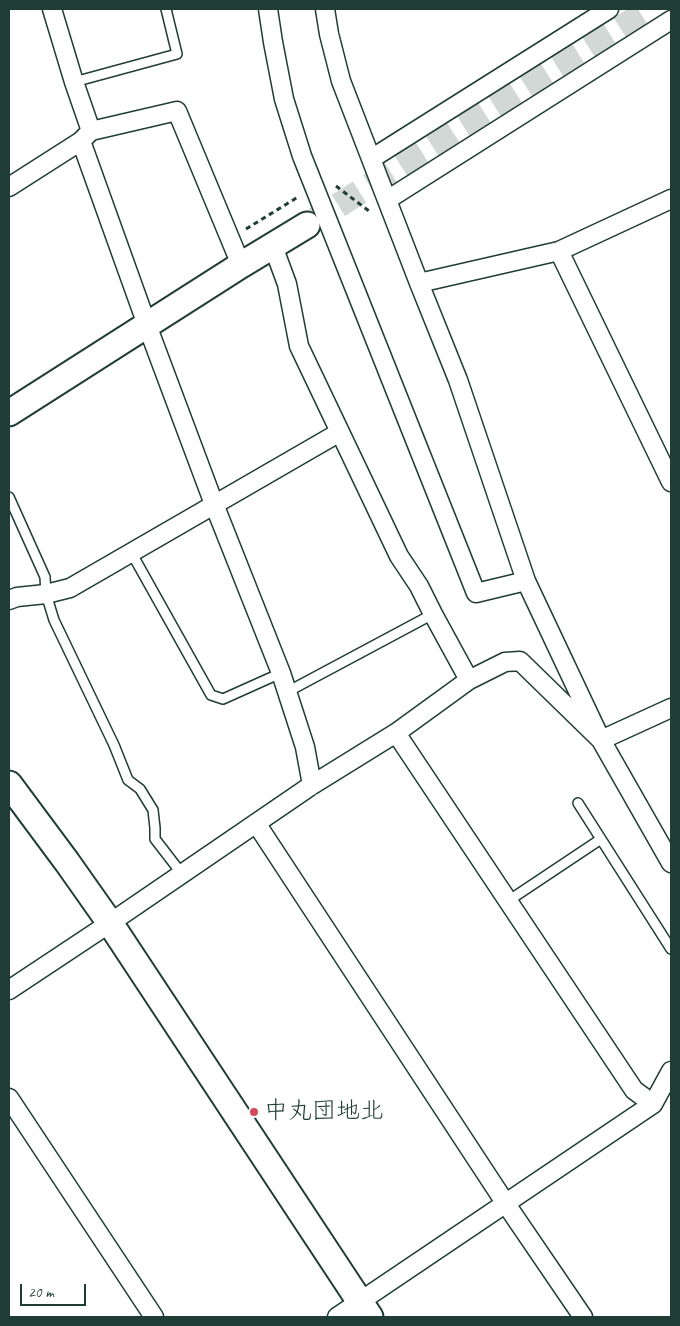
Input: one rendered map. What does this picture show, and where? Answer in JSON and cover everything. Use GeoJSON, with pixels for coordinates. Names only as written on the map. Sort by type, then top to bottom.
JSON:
{"type":"FeatureCollection","features":[{"type":"Feature","properties":{"kind":"street"},"geometry":{"type":"LineString","coordinates":[[52,9],[74,82],[86,136],[147,325],[214,504],[281,673],[305,747],[312,786]]}},
{"type":"Feature","properties":{"kind":"street"},"geometry":{"type":"LineString","coordinates":[[268,9],[284,99],[302,156],[476,593],[526,580]]}},
{"type":"Feature","properties":{"kind":"street"},"geometry":{"type":"LineString","coordinates":[[325,9],[329,34],[341,81],[458,380],[526,580],[601,740],[671,863]]}},
{"type":"Feature","properties":{"kind":"street"},"geometry":{"type":"LineString","coordinates":[[371,159],[609,9]]}},
{"type":"Feature","properties":{"kind":"street"},"geometry":{"type":"LineString","coordinates":[[388,204],[671,20]]}},
{"type":"Feature","properties":{"kind":"street"},"geometry":{"type":"LineString","coordinates":[[9,187],[86,136],[177,111],[241,265]]}},
{"type":"Feature","properties":{"kind":"street"},"geometry":{"type":"LineString","coordinates":[[419,283],[559,251],[671,199]]}},
{"type":"Feature","properties":{"kind":"street"},"geometry":{"type":"LineString","coordinates":[[9,413],[307,225]]}},
{"type":"Feature","properties":{"kind":"street"},"geometry":{"type":"LineString","coordinates":[[273,246],[286,284],[299,346],[399,556],[419,586],[469,680]]}},
{"type":"Feature","properties":{"kind":"street"},"geometry":{"type":"LineString","coordinates":[[559,251],[671,482]]}},
{"type":"Feature","properties":{"kind":"street"},"geometry":{"type":"LineString","coordinates":[[9,600],[70,588],[340,432]]}},
{"type":"Feature","properties":{"kind":"street"},"geometry":{"type":"LineString","coordinates":[[9,990],[256,823],[396,733],[469,680],[505,662],[520,661],[601,740]]}},
{"type":"Feature","properties":{"kind":"street"},"geometry":{"type":"LineString","coordinates":[[601,740],[671,708]]}},
{"type":"Feature","properties":{"kind":"street"},"geometry":{"type":"LineString","coordinates":[[396,733],[634,1090],[653,1104]]}},
{"type":"Feature","properties":{"kind":"street"},"geometry":{"type":"LineString","coordinates":[[9,784],[110,923],[365,1310]]}},
{"type":"Feature","properties":{"kind":"street"},"geometry":{"type":"LineString","coordinates":[[256,823],[506,1204],[583,1317]]}},
{"type":"Feature","properties":{"kind":"street"},"geometry":{"type":"LineString","coordinates":[[337,1317],[365,1310],[506,1204],[653,1104],[671,1071]]}},
{"type":"Feature","properties":{"kind":"street"},"geometry":{"type":"LineString","coordinates":[[9,1098],[154,1317]]}},
{"type":"Feature","properties":{"kind":"lane"},"geometry":{"type":"LineString","coordinates":[[74,82],[177,54],[166,9]]}},
{"type":"Feature","properties":{"kind":"lane"},"geometry":{"type":"LineString","coordinates":[[9,497],[45,577],[46,594],[54,620],[114,745],[128,780],[140,789],[153,810],[156,828],[155,839],[182,874]]}},
{"type":"Feature","properties":{"kind":"lane"},"geometry":{"type":"LineString","coordinates":[[131,552],[210,695],[223,699],[281,673]]}},
{"type":"Feature","properties":{"kind":"lane"},"geometry":{"type":"LineString","coordinates":[[287,692],[433,614]]}},
{"type":"Feature","properties":{"kind":"lane"},"geometry":{"type":"LineString","coordinates":[[578,803],[671,950]]}},
{"type":"Feature","properties":{"kind":"lane"},"geometry":{"type":"LineString","coordinates":[[508,901],[601,839]]}},
{"type":"Feature","properties":{"kind":"path"},"geometry":{"type":"LineString","coordinates":[[230,239],[328,181],[374,214],[388,204]]}},
{"type":"Feature","properties":{"kind":"tunnel"},"geometry":{"type":"LineString","coordinates":[[307,225],[651,9]]}},
{"type":"Feature","properties":{"kind":"place","name":"中丸団地北"},"geometry":{"type":"Point","coordinates":[254,1112]}}]}
